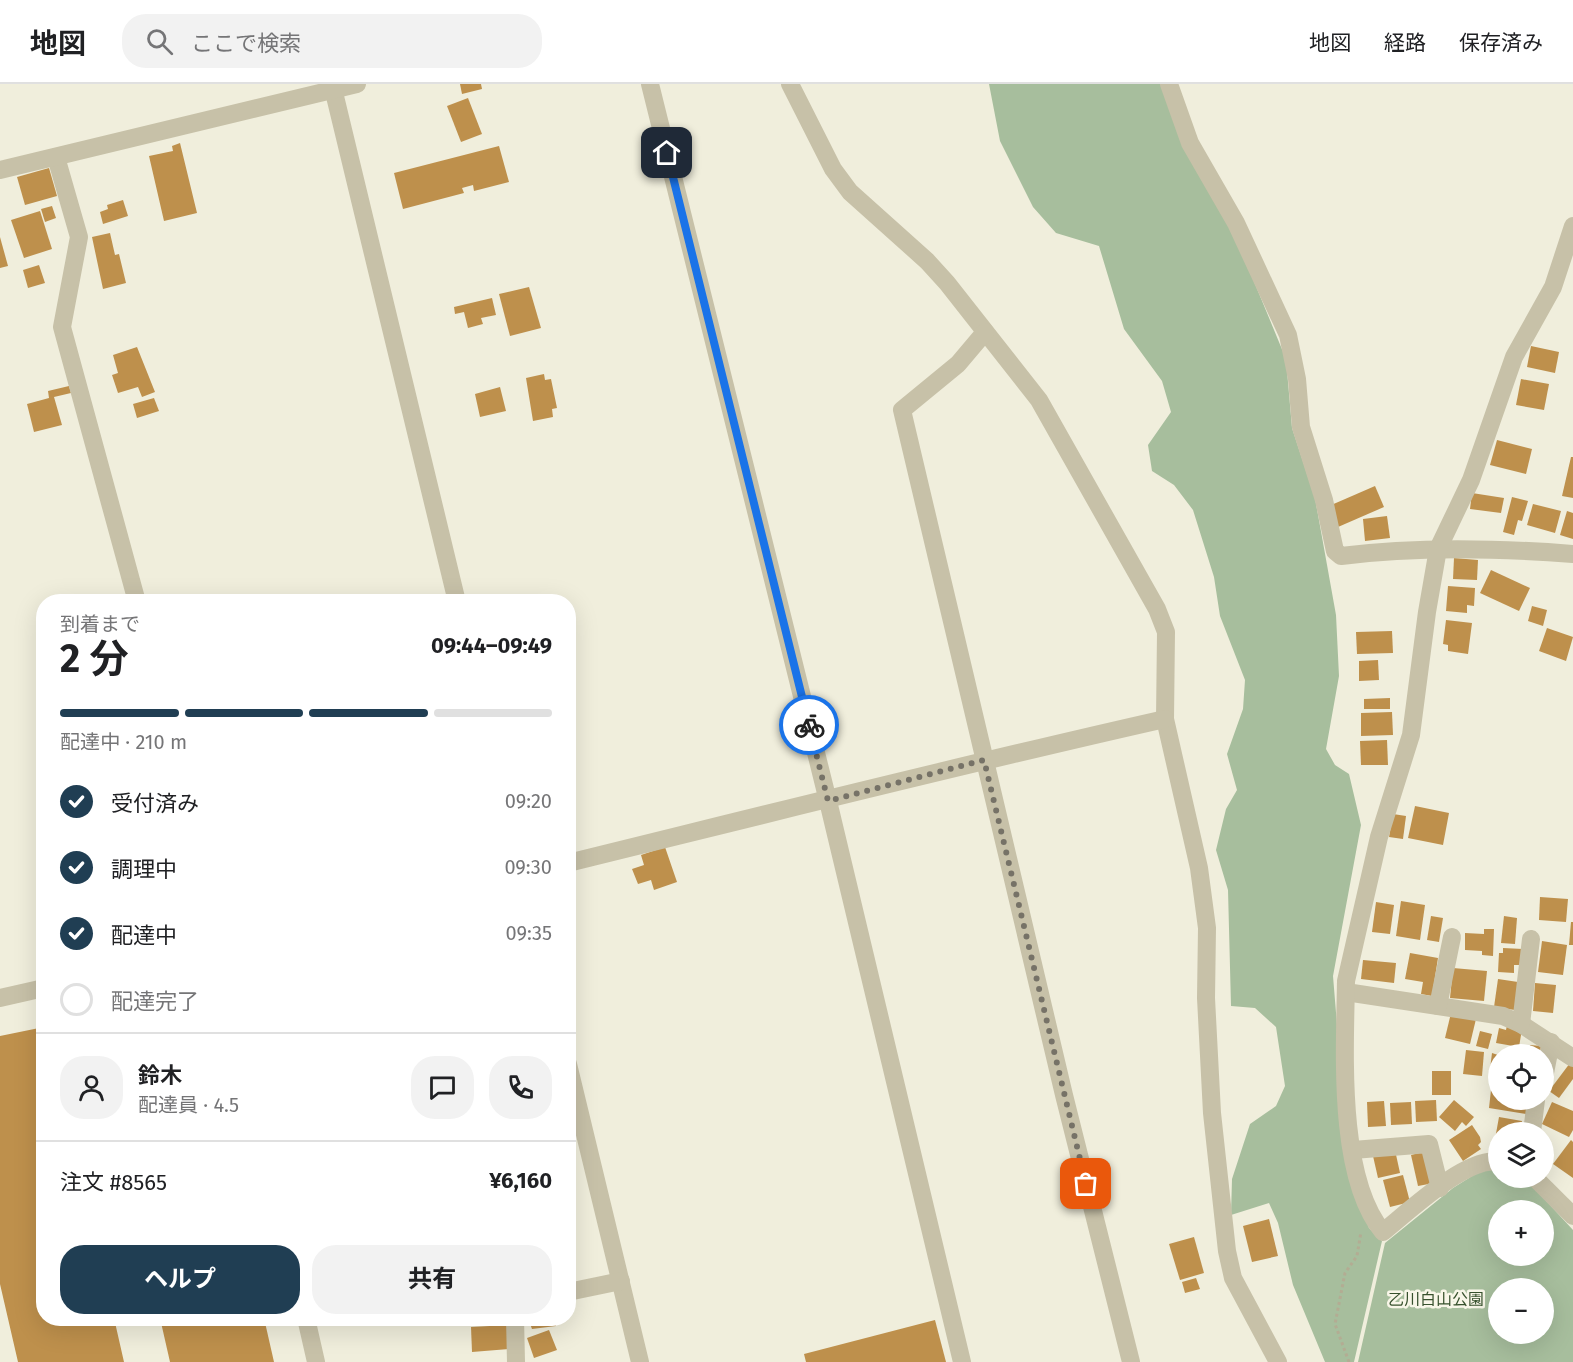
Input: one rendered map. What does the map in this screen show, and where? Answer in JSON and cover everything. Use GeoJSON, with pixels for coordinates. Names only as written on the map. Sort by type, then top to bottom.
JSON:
{"type":"FeatureCollection","features":[{"type":"Feature","properties":{"kind":"street"},"geometry":{"type":"LineString","coordinates":[[0,170],[333,87],[357,84]]}},
{"type":"Feature","properties":{"kind":"street"},"geometry":{"type":"LineString","coordinates":[[650,84],[828,801],[962,1362]]}},
{"type":"Feature","properties":{"kind":"street"},"geometry":{"type":"LineString","coordinates":[[790,84],[833,168],[850,192],[927,261],[1039,400],[1157,609],[1166,632],[1165,719],[1193,837],[1207,928],[1206,998],[1212,1113],[1227,1251],[1233,1278],[1278,1362]]}},
{"type":"Feature","properties":{"kind":"street"},"geometry":{"type":"LineString","coordinates":[[1169,84],[1190,143],[1236,223],[1288,334],[1297,379],[1301,427],[1324,500],[1335,551],[1341,556],[1388,550],[1438,549],[1573,554]]}},
{"type":"Feature","properties":{"kind":"street"},"geometry":{"type":"LineString","coordinates":[[333,87],[455,594]]}},
{"type":"Feature","properties":{"kind":"street"},"geometry":{"type":"LineString","coordinates":[[56,157],[79,237],[63,327],[135,594]]}},
{"type":"Feature","properties":{"kind":"street"},"geometry":{"type":"LineString","coordinates":[[1488,1162],[1478,1163],[1440,1188],[1383,1232],[1362,1198],[1353,1150],[1347,1108],[1344,1005],[1379,837],[1411,735],[1427,612],[1438,549],[1471,480],[1514,357],[1553,287],[1573,226]]}},
{"type":"Feature","properties":{"kind":"street"},"geometry":{"type":"LineString","coordinates":[[985,332],[958,364],[902,410],[984,760],[1131,1362]]}},
{"type":"Feature","properties":{"kind":"street"},"geometry":{"type":"LineString","coordinates":[[576,860],[828,801],[984,760],[1165,719]]}},
{"type":"Feature","properties":{"kind":"street"},"geometry":{"type":"LineString","coordinates":[[1438,1006],[1452,937]]}},
{"type":"Feature","properties":{"kind":"street"},"geometry":{"type":"LineString","coordinates":[[1521,1024],[1531,939]]}},
{"type":"Feature","properties":{"kind":"street"},"geometry":{"type":"LineString","coordinates":[[0,998],[36,990]]}},
{"type":"Feature","properties":{"kind":"street"},"geometry":{"type":"LineString","coordinates":[[1346,992],[1503,1016],[1521,1024],[1573,1058]]}},
{"type":"Feature","properties":{"kind":"street"},"geometry":{"type":"LineString","coordinates":[[576,1097],[640,1362]]}},
{"type":"Feature","properties":{"kind":"street"},"geometry":{"type":"LineString","coordinates":[[1353,1150],[1430,1144],[1440,1188]]}},
{"type":"Feature","properties":{"kind":"street"},"geometry":{"type":"LineString","coordinates":[[1545,1188],[1573,1216]]}},
{"type":"Feature","properties":{"kind":"street"},"geometry":{"type":"LineString","coordinates":[[576,1290],[621,1281]]}},
{"type":"Feature","properties":{"kind":"street"},"geometry":{"type":"LineString","coordinates":[[308,1326],[316,1362]]}},
{"type":"Feature","properties":{"kind":"street"},"geometry":{"type":"LineString","coordinates":[[514,1326],[516,1362]]}},
{"type":"Feature","properties":{"kind":"path"},"geometry":{"type":"LineString","coordinates":[[1349,1362],[1335,1324],[1345,1273],[1357,1256],[1361,1241],[1360,1221]]}},
{"type":"Feature","properties":{"kind":"green space"},"geometry":{"type":"Polygon","coordinates":[[[989,84],[1161,84],[1234,233],[1286,359],[1292,428],[1315,498],[1336,615],[1339,676],[1326,749],[1335,765],[1349,774],[1361,825],[1333,976],[1349,1171],[1369,1228],[1382,1241],[1354,1362],[1325,1362],[1293,1285],[1278,1223],[1269,1203],[1231,1215],[1232,1179],[1250,1124],[1276,1106],[1285,1086],[1276,1027],[1255,1008],[1231,1006],[1228,890],[1216,850],[1226,809],[1237,790],[1227,754],[1243,709],[1245,680],[1220,616],[1214,577],[1193,510],[1174,485],[1152,471],[1148,445],[1171,412],[1162,381],[1124,329],[1099,246],[1056,233],[1033,207],[1000,141],[989,84]]]}},
{"type":"Feature","properties":{"kind":"green space","name":"乙川白山公園"},"geometry":{"type":"Polygon","coordinates":[[[1488,1170],[1488,1188],[1534,1188],[1545,1200],[1488,1200],[1488,1266],[1554,1266],[1554,1209],[1573,1230],[1573,1362],[1358,1362],[1385,1243],[1453,1188],[1480,1171],[1488,1170]]]}},
{"type":"Feature","properties":{"kind":"building"},"geometry":{"type":"Polygon","coordinates":[[[460,84],[481,84],[482,89],[462,94],[460,84]]]}},
{"type":"Feature","properties":{"kind":"building"},"geometry":{"type":"Polygon","coordinates":[[[468,98],[482,134],[461,142],[447,106],[468,98]]]}},
{"type":"Feature","properties":{"kind":"building"},"geometry":{"type":"Polygon","coordinates":[[[180,143],[197,213],[164,221],[149,156],[173,151],[172,146],[180,143]]]}},
{"type":"Feature","properties":{"kind":"building"},"geometry":{"type":"Polygon","coordinates":[[[499,146],[509,182],[474,191],[473,185],[462,188],[464,193],[403,209],[394,173],[499,146]]]}},
{"type":"Feature","properties":{"kind":"building"},"geometry":{"type":"Polygon","coordinates":[[[49,168],[57,196],[25,205],[17,177],[49,168]]]}},
{"type":"Feature","properties":{"kind":"building"},"geometry":{"type":"Polygon","coordinates":[[[123,200],[128,216],[103,224],[100,212],[108,209],[107,205],[123,200]]]}},
{"type":"Feature","properties":{"kind":"building"},"geometry":{"type":"Polygon","coordinates":[[[52,206],[56,218],[45,222],[41,209],[52,206]]]}},
{"type":"Feature","properties":{"kind":"building"},"geometry":{"type":"Polygon","coordinates":[[[40,211],[52,249],[24,258],[11,220],[40,211]]]}},
{"type":"Feature","properties":{"kind":"building"},"geometry":{"type":"Polygon","coordinates":[[[110,233],[115,255],[119,254],[126,283],[103,289],[92,237],[110,233]]]}},
{"type":"Feature","properties":{"kind":"building"},"geometry":{"type":"Polygon","coordinates":[[[0,237],[8,266],[0,268],[0,237]]]}},
{"type":"Feature","properties":{"kind":"building"},"geometry":{"type":"Polygon","coordinates":[[[39,265],[45,283],[28,288],[23,270],[39,265]]]}},
{"type":"Feature","properties":{"kind":"building"},"geometry":{"type":"Polygon","coordinates":[[[529,287],[541,328],[510,336],[499,294],[529,287]]]}},
{"type":"Feature","properties":{"kind":"building"},"geometry":{"type":"Polygon","coordinates":[[[492,298],[496,315],[481,318],[483,324],[468,328],[464,312],[455,314],[454,307],[492,298]]]}},
{"type":"Feature","properties":{"kind":"building"},"geometry":{"type":"Polygon","coordinates":[[[1531,346],[1559,352],[1555,373],[1527,367],[1531,346]]]}},
{"type":"Feature","properties":{"kind":"building"},"geometry":{"type":"Polygon","coordinates":[[[137,347],[155,392],[142,397],[138,387],[118,393],[112,375],[118,373],[113,355],[137,347]]]}},
{"type":"Feature","properties":{"kind":"building"},"geometry":{"type":"Polygon","coordinates":[[[544,374],[545,380],[551,379],[557,408],[552,409],[553,417],[533,421],[526,378],[544,374]]]}},
{"type":"Feature","properties":{"kind":"building"},"geometry":{"type":"Polygon","coordinates":[[[1521,379],[1549,384],[1544,410],[1516,405],[1521,379]]]}},
{"type":"Feature","properties":{"kind":"building"},"geometry":{"type":"Polygon","coordinates":[[[69,386],[71,393],[54,397],[62,425],[34,432],[27,404],[49,398],[48,391],[69,386]]]}},
{"type":"Feature","properties":{"kind":"building"},"geometry":{"type":"Polygon","coordinates":[[[500,387],[506,411],[480,417],[475,394],[500,387]]]}},
{"type":"Feature","properties":{"kind":"building"},"geometry":{"type":"Polygon","coordinates":[[[154,398],[159,411],[137,418],[133,404],[154,398]]]}},
{"type":"Feature","properties":{"kind":"building"},"geometry":{"type":"Polygon","coordinates":[[[1497,440],[1532,449],[1526,474],[1490,465],[1497,440]]]}},
{"type":"Feature","properties":{"kind":"building"},"geometry":{"type":"Polygon","coordinates":[[[1571,457],[1573,457],[1573,498],[1562,496],[1571,457]]]}},
{"type":"Feature","properties":{"kind":"building"},"geometry":{"type":"Polygon","coordinates":[[[1375,486],[1384,507],[1338,527],[1329,506],[1375,486]]]}},
{"type":"Feature","properties":{"kind":"building"},"geometry":{"type":"Polygon","coordinates":[[[1472,493],[1504,498],[1501,513],[1470,509],[1472,493]]]}},
{"type":"Feature","properties":{"kind":"building"},"geometry":{"type":"Polygon","coordinates":[[[1512,497],[1528,501],[1522,521],[1518,520],[1514,535],[1503,532],[1512,497]]]}},
{"type":"Feature","properties":{"kind":"building"},"geometry":{"type":"Polygon","coordinates":[[[1533,504],[1561,511],[1555,533],[1527,525],[1533,504]]]}},
{"type":"Feature","properties":{"kind":"building"},"geometry":{"type":"Polygon","coordinates":[[[1567,511],[1573,513],[1573,539],[1560,535],[1567,511]]]}},
{"type":"Feature","properties":{"kind":"building"},"geometry":{"type":"Polygon","coordinates":[[[1387,516],[1390,538],[1365,541],[1363,519],[1387,516]]]}},
{"type":"Feature","properties":{"kind":"building"},"geometry":{"type":"Polygon","coordinates":[[[1454,558],[1478,560],[1477,580],[1453,579],[1454,558]]]}},
{"type":"Feature","properties":{"kind":"building"},"geometry":{"type":"Polygon","coordinates":[[[1491,570],[1530,588],[1519,611],[1480,593],[1491,570]]]}},
{"type":"Feature","properties":{"kind":"building"},"geometry":{"type":"Polygon","coordinates":[[[1448,586],[1475,588],[1474,606],[1467,605],[1467,613],[1446,611],[1448,586]]]}},
{"type":"Feature","properties":{"kind":"building"},"geometry":{"type":"Polygon","coordinates":[[[1532,606],[1547,610],[1543,626],[1528,621],[1532,606]]]}},
{"type":"Feature","properties":{"kind":"building"},"geometry":{"type":"Polygon","coordinates":[[[1446,620],[1472,623],[1468,654],[1448,651],[1448,645],[1443,644],[1446,620]]]}},
{"type":"Feature","properties":{"kind":"building"},"geometry":{"type":"Polygon","coordinates":[[[1547,628],[1573,637],[1566,661],[1539,651],[1547,628]]]}},
{"type":"Feature","properties":{"kind":"building"},"geometry":{"type":"Polygon","coordinates":[[[1392,631],[1393,653],[1357,654],[1356,632],[1392,631]]]}},
{"type":"Feature","properties":{"kind":"building"},"geometry":{"type":"Polygon","coordinates":[[[1378,660],[1379,680],[1359,681],[1359,661],[1378,660]]]}},
{"type":"Feature","properties":{"kind":"building"},"geometry":{"type":"Polygon","coordinates":[[[1390,698],[1390,709],[1364,709],[1364,699],[1390,698]]]}},
{"type":"Feature","properties":{"kind":"building"},"geometry":{"type":"Polygon","coordinates":[[[1392,712],[1393,735],[1361,736],[1361,713],[1392,712]]]}},
{"type":"Feature","properties":{"kind":"building"},"geometry":{"type":"Polygon","coordinates":[[[1387,740],[1388,765],[1361,765],[1360,741],[1387,740]]]}},
{"type":"Feature","properties":{"kind":"building"},"geometry":{"type":"Polygon","coordinates":[[[1415,806],[1449,813],[1443,845],[1408,838],[1415,806]]]}},
{"type":"Feature","properties":{"kind":"building"},"geometry":{"type":"Polygon","coordinates":[[[1393,814],[1406,816],[1403,839],[1389,837],[1393,814]]]}},
{"type":"Feature","properties":{"kind":"building"},"geometry":{"type":"Polygon","coordinates":[[[665,847],[677,882],[654,890],[651,880],[638,884],[632,869],[644,865],[641,855],[665,847]]]}},
{"type":"Feature","properties":{"kind":"building"},"geometry":{"type":"Polygon","coordinates":[[[1540,897],[1568,899],[1566,922],[1539,920],[1540,897]]]}},
{"type":"Feature","properties":{"kind":"building"},"geometry":{"type":"Polygon","coordinates":[[[1401,901],[1425,905],[1420,940],[1396,936],[1401,901]]]}},
{"type":"Feature","properties":{"kind":"building"},"geometry":{"type":"Polygon","coordinates":[[[1376,902],[1394,905],[1390,934],[1372,932],[1376,902]]]}},
{"type":"Feature","properties":{"kind":"building"},"geometry":{"type":"Polygon","coordinates":[[[1431,916],[1443,918],[1439,942],[1427,940],[1431,916]]]}},
{"type":"Feature","properties":{"kind":"building"},"geometry":{"type":"Polygon","coordinates":[[[1504,916],[1517,918],[1515,944],[1501,943],[1504,916]]]}},
{"type":"Feature","properties":{"kind":"building"},"geometry":{"type":"Polygon","coordinates":[[[1571,922],[1573,922],[1573,945],[1569,945],[1571,922]]]}},
{"type":"Feature","properties":{"kind":"building"},"geometry":{"type":"Polygon","coordinates":[[[1484,929],[1494,929],[1493,956],[1482,955],[1482,951],[1465,950],[1465,933],[1484,934],[1484,929]]]}},
{"type":"Feature","properties":{"kind":"building"},"geometry":{"type":"Polygon","coordinates":[[[1542,941],[1567,945],[1563,975],[1538,972],[1542,941]]]}},
{"type":"Feature","properties":{"kind":"building"},"geometry":{"type":"Polygon","coordinates":[[[1503,948],[1523,949],[1522,965],[1514,965],[1514,973],[1498,972],[1499,953],[1503,953],[1503,948]]]}},
{"type":"Feature","properties":{"kind":"building"},"geometry":{"type":"Polygon","coordinates":[[[1410,953],[1438,958],[1432,996],[1421,994],[1423,982],[1405,979],[1410,953]]]}},
{"type":"Feature","properties":{"kind":"building"},"geometry":{"type":"Polygon","coordinates":[[[1363,960],[1396,963],[1394,983],[1361,979],[1363,960]]]}},
{"type":"Feature","properties":{"kind":"building"},"geometry":{"type":"Polygon","coordinates":[[[1453,968],[1487,971],[1484,1001],[1450,998],[1453,968]]]}},
{"type":"Feature","properties":{"kind":"building"},"geometry":{"type":"Polygon","coordinates":[[[1498,979],[1518,982],[1515,1010],[1494,1007],[1498,979]]]}},
{"type":"Feature","properties":{"kind":"building"},"geometry":{"type":"Polygon","coordinates":[[[1535,983],[1556,985],[1553,1013],[1533,1011],[1535,983]]]}},
{"type":"Feature","properties":{"kind":"building"},"geometry":{"type":"Polygon","coordinates":[[[1451,1013],[1476,1019],[1470,1044],[1445,1038],[1451,1013]]]}},
{"type":"Feature","properties":{"kind":"building"},"geometry":{"type":"Polygon","coordinates":[[[1507,1025],[1522,1029],[1520,1044],[1496,1043],[1499,1028],[1506,1030],[1507,1025]]]}},
{"type":"Feature","properties":{"kind":"building"},"geometry":{"type":"Polygon","coordinates":[[[36,1029],[36,1326],[116,1326],[124,1362],[18,1362],[0,1284],[0,1036],[36,1029]]]}},
{"type":"Feature","properties":{"kind":"building"},"geometry":{"type":"Polygon","coordinates":[[[1480,1031],[1492,1034],[1488,1049],[1476,1046],[1480,1031]]]}},
{"type":"Feature","properties":{"kind":"building"},"geometry":{"type":"Polygon","coordinates":[[[1466,1050],[1484,1052],[1482,1076],[1463,1074],[1466,1050]]]}},
{"type":"Feature","properties":{"kind":"building"},"geometry":{"type":"Polygon","coordinates":[[[1570,1063],[1573,1065],[1573,1079],[1559,1098],[1554,1094],[1554,1084],[1570,1063]]]}},
{"type":"Feature","properties":{"kind":"building"},"geometry":{"type":"Polygon","coordinates":[[[1432,1071],[1451,1071],[1451,1095],[1432,1095],[1432,1071]]]}},
{"type":"Feature","properties":{"kind":"building"},"geometry":{"type":"Polygon","coordinates":[[[1436,1100],[1437,1121],[1416,1122],[1415,1101],[1436,1100]]]}},
{"type":"Feature","properties":{"kind":"building"},"geometry":{"type":"Polygon","coordinates":[[[1454,1100],[1474,1117],[1466,1126],[1462,1122],[1455,1131],[1439,1117],[1454,1100]]]}},
{"type":"Feature","properties":{"kind":"building"},"geometry":{"type":"Polygon","coordinates":[[[1384,1101],[1386,1126],[1368,1127],[1367,1102],[1384,1101]]]}},
{"type":"Feature","properties":{"kind":"building"},"geometry":{"type":"Polygon","coordinates":[[[1411,1102],[1412,1124],[1391,1125],[1390,1103],[1411,1102]]]}},
{"type":"Feature","properties":{"kind":"building"},"geometry":{"type":"Polygon","coordinates":[[[1554,1103],[1573,1111],[1573,1130],[1569,1137],[1554,1130],[1554,1122],[1543,1122],[1548,1110],[1554,1110],[1554,1103]]]}},
{"type":"Feature","properties":{"kind":"building"},"geometry":{"type":"Polygon","coordinates":[[[1501,1110],[1527,1110],[1526,1114],[1501,1110]]]}},
{"type":"Feature","properties":{"kind":"building"},"geometry":{"type":"Polygon","coordinates":[[[1499,1117],[1522,1121],[1522,1122],[1498,1122],[1499,1117]]]}},
{"type":"Feature","properties":{"kind":"building"},"geometry":{"type":"Polygon","coordinates":[[[1472,1125],[1480,1137],[1481,1142],[1478,1145],[1481,1149],[1463,1161],[1449,1140],[1472,1125]]]}},
{"type":"Feature","properties":{"kind":"building"},"geometry":{"type":"Polygon","coordinates":[[[1571,1140],[1573,1142],[1573,1178],[1554,1163],[1571,1140]]]}},
{"type":"Feature","properties":{"kind":"building"},"geometry":{"type":"Polygon","coordinates":[[[1395,1150],[1400,1173],[1378,1178],[1373,1156],[1395,1150]]]}},
{"type":"Feature","properties":{"kind":"building"},"geometry":{"type":"Polygon","coordinates":[[[1427,1151],[1434,1183],[1418,1186],[1411,1155],[1427,1151]]]}},
{"type":"Feature","properties":{"kind":"building"},"geometry":{"type":"Polygon","coordinates":[[[1403,1175],[1410,1202],[1390,1207],[1383,1180],[1403,1175]]]}},
{"type":"Feature","properties":{"kind":"building"},"geometry":{"type":"Polygon","coordinates":[[[1269,1219],[1278,1256],[1252,1262],[1243,1226],[1269,1219]]]}},
{"type":"Feature","properties":{"kind":"building"},"geometry":{"type":"Polygon","coordinates":[[[1194,1237],[1204,1273],[1180,1280],[1169,1244],[1194,1237]]]}},
{"type":"Feature","properties":{"kind":"building"},"geometry":{"type":"Polygon","coordinates":[[[1196,1278],[1200,1289],[1185,1293],[1182,1282],[1196,1278]]]}},
{"type":"Feature","properties":{"kind":"building"},"geometry":{"type":"Polygon","coordinates":[[[935,1320],[946,1362],[806,1362],[804,1354],[935,1320]]]}},
{"type":"Feature","properties":{"kind":"building"},"geometry":{"type":"Polygon","coordinates":[[[162,1326],[266,1326],[274,1362],[170,1362],[162,1326]]]}},
{"type":"Feature","properties":{"kind":"building"},"geometry":{"type":"Polygon","coordinates":[[[508,1326],[509,1349],[472,1352],[471,1327],[508,1326]]]}},
{"type":"Feature","properties":{"kind":"building"},"geometry":{"type":"Polygon","coordinates":[[[531,1326],[556,1326],[532,1329],[531,1326]]]}},
{"type":"Feature","properties":{"kind":"building"},"geometry":{"type":"Polygon","coordinates":[[[549,1330],[557,1350],[534,1358],[527,1338],[549,1330]]]}},
{"type":"Feature","properties":{"kind":"way so far"},"geometry":{"type":"LineString","coordinates":[[809,725],[828,801],[984,760],[1086,1184]]}},
{"type":"Feature","properties":{"kind":"route"},"geometry":{"type":"LineString","coordinates":[[667,153],[809,725]]}}]}
